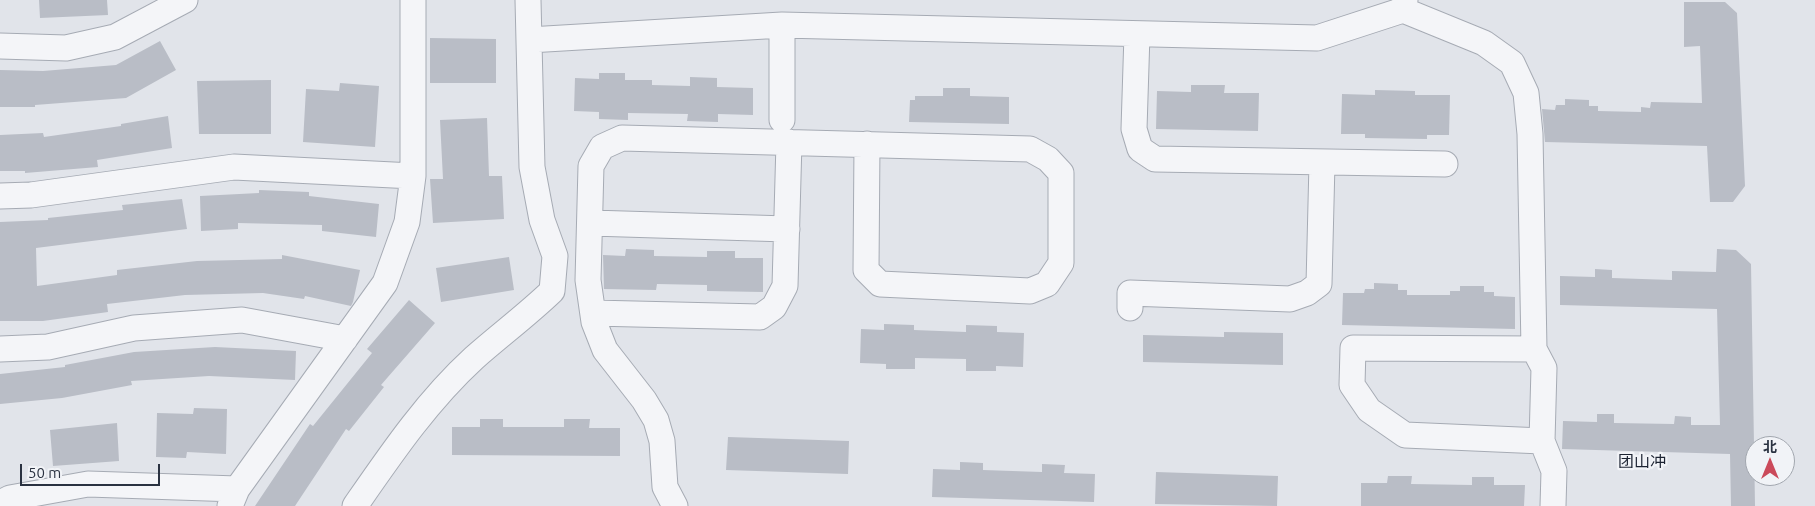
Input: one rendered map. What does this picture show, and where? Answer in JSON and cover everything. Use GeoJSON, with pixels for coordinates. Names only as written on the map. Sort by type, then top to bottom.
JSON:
{"type":"FeatureCollection","features":[{"type":"Feature","properties":{"kind":"street"},"geometry":{"type":"LineString","coordinates":[[0,46],[66,48],[107,39],[115,37],[185,0]]}},
{"type":"Feature","properties":{"kind":"street"},"geometry":{"type":"LineString","coordinates":[[0,503],[10,498],[88,484],[234,497],[385,283],[407,222],[413,176],[413,0]]}},
{"type":"Feature","properties":{"kind":"street"},"geometry":{"type":"LineString","coordinates":[[355,506],[407,432],[473,359],[552,291],[554,256],[542,220],[532,168],[528,0]]}},
{"type":"Feature","properties":{"kind":"street"},"geometry":{"type":"LineString","coordinates":[[529,40],[782,25],[1317,38],[1404,5],[1484,43],[1512,63],[1526,93],[1530,134],[1534,349],[1544,368],[1542,441],[1554,472],[1553,506]]}},
{"type":"Feature","properties":{"kind":"street"},"geometry":{"type":"LineString","coordinates":[[593,313],[760,317],[774,307],[785,286],[787,229],[782,25]]}},
{"type":"Feature","properties":{"kind":"street"},"geometry":{"type":"LineString","coordinates":[[1137,34],[1134,128],[1140,149],[1155,159],[1445,164]]}},
{"type":"Feature","properties":{"kind":"street"},"geometry":{"type":"LineString","coordinates":[[675,506],[664,487],[662,441],[656,420],[644,400],[605,350],[593,313],[588,280],[591,166],[602,147],[622,138],[785,131],[867,144],[1030,149],[1048,159],[1062,173],[1062,263],[1047,284],[1030,291],[880,284],[866,270],[867,144]]}},
{"type":"Feature","properties":{"kind":"street"},"geometry":{"type":"LineString","coordinates":[[1130,308],[1130,293],[1290,299],[1319,284],[1322,163]]}},
{"type":"Feature","properties":{"kind":"street"},"geometry":{"type":"LineString","coordinates":[[0,196],[31,196],[234,167],[413,176]]}},
{"type":"Feature","properties":{"kind":"street"},"geometry":{"type":"LineString","coordinates":[[590,223],[787,229]]}},
{"type":"Feature","properties":{"kind":"street"},"geometry":{"type":"LineString","coordinates":[[0,349],[48,346],[134,328],[242,320],[345,339]]}},
{"type":"Feature","properties":{"kind":"street"},"geometry":{"type":"LineString","coordinates":[[1534,349],[1352,348],[1352,386],[1369,410],[1405,435],[1542,441]]}},
{"type":"Feature","properties":{"kind":"building"},"geometry":{"type":"Polygon","coordinates":[[[39,0],[107,0],[108,15],[40,18],[39,0]]]}},
{"type":"Feature","properties":{"kind":"building"},"geometry":{"type":"Polygon","coordinates":[[[1684,2],[1725,2],[1737,13],[1745,186],[1733,202],[1710,202],[1707,146],[1545,142],[1542,109],[1555,110],[1556,105],[1565,105],[1565,99],[1589,100],[1589,106],[1598,106],[1598,111],[1641,112],[1641,107],[1650,108],[1651,102],[1702,103],[1700,46],[1684,47],[1684,2]]]}},
{"type":"Feature","properties":{"kind":"building"},"geometry":{"type":"Polygon","coordinates":[[[430,38],[496,39],[496,83],[430,83],[430,38]]]}},
{"type":"Feature","properties":{"kind":"building"},"geometry":{"type":"Polygon","coordinates":[[[160,41],[176,70],[126,98],[35,105],[35,107],[0,107],[0,70],[43,71],[116,65],[160,41]]]}},
{"type":"Feature","properties":{"kind":"building"},"geometry":{"type":"Polygon","coordinates":[[[599,73],[625,73],[625,80],[652,80],[652,85],[690,86],[690,77],[717,78],[717,87],[753,88],[753,115],[718,114],[718,122],[687,121],[688,114],[628,113],[628,120],[599,119],[599,112],[574,111],[575,78],[599,79],[599,73]]]}},
{"type":"Feature","properties":{"kind":"building"},"geometry":{"type":"Polygon","coordinates":[[[271,80],[271,134],[199,134],[197,81],[271,80]]]}},
{"type":"Feature","properties":{"kind":"building"},"geometry":{"type":"Polygon","coordinates":[[[340,83],[379,86],[375,147],[303,142],[306,89],[339,91],[340,83]]]}},
{"type":"Feature","properties":{"kind":"building"},"geometry":{"type":"Polygon","coordinates":[[[1191,85],[1225,85],[1224,93],[1259,93],[1258,131],[1156,129],[1157,91],[1191,92],[1191,85]]]}},
{"type":"Feature","properties":{"kind":"building"},"geometry":{"type":"Polygon","coordinates":[[[943,88],[970,88],[970,96],[1009,97],[1009,124],[909,122],[910,100],[915,100],[915,96],[943,96],[943,88]]]}},
{"type":"Feature","properties":{"kind":"building"},"geometry":{"type":"Polygon","coordinates":[[[1375,90],[1415,91],[1415,95],[1450,95],[1449,135],[1427,135],[1427,139],[1365,138],[1365,134],[1341,134],[1342,94],[1375,95],[1375,90]]]}},
{"type":"Feature","properties":{"kind":"building"},"geometry":{"type":"Polygon","coordinates":[[[168,116],[172,148],[97,160],[98,167],[25,173],[25,171],[0,171],[0,135],[43,133],[44,137],[121,126],[121,124],[168,116]]]}},
{"type":"Feature","properties":{"kind":"building"},"geometry":{"type":"Polygon","coordinates":[[[487,118],[489,176],[502,176],[504,219],[433,223],[430,179],[443,179],[440,120],[487,118]]]}},
{"type":"Feature","properties":{"kind":"building"},"geometry":{"type":"Polygon","coordinates":[[[259,190],[309,192],[309,196],[379,204],[376,237],[322,231],[322,225],[238,223],[238,229],[201,231],[200,196],[259,193],[259,190]]]}},
{"type":"Feature","properties":{"kind":"building"},"geometry":{"type":"Polygon","coordinates":[[[182,199],[187,229],[36,248],[37,286],[117,275],[117,270],[197,261],[282,259],[282,255],[360,270],[351,306],[305,296],[304,299],[263,293],[185,295],[107,304],[108,312],[43,321],[0,321],[0,222],[48,220],[48,218],[123,210],[122,205],[182,199]]]}},
{"type":"Feature","properties":{"kind":"building"},"geometry":{"type":"Polygon","coordinates":[[[626,249],[654,250],[654,256],[707,257],[707,251],[735,251],[735,258],[763,258],[763,292],[707,291],[707,285],[657,284],[656,290],[604,289],[603,255],[625,256],[626,249]]]}},
{"type":"Feature","properties":{"kind":"building"},"geometry":{"type":"Polygon","coordinates":[[[1717,249],[1736,250],[1751,264],[1754,436],[1745,436],[1745,486],[1755,486],[1755,506],[1731,506],[1730,454],[1562,449],[1563,421],[1597,422],[1597,414],[1614,414],[1614,423],[1674,424],[1675,416],[1691,417],[1691,425],[1720,425],[1717,309],[1560,305],[1560,276],[1595,277],[1595,269],[1612,270],[1612,278],[1672,280],[1672,271],[1716,272],[1717,249]]]}},
{"type":"Feature","properties":{"kind":"building"},"geometry":{"type":"Polygon","coordinates":[[[509,257],[514,290],[441,302],[436,268],[509,257]]]}},
{"type":"Feature","properties":{"kind":"building"},"geometry":{"type":"Polygon","coordinates":[[[1374,283],[1398,284],[1398,290],[1407,290],[1407,295],[1450,295],[1450,291],[1460,291],[1460,286],[1484,286],[1484,292],[1494,292],[1494,296],[1515,297],[1515,329],[1342,325],[1343,293],[1364,293],[1365,289],[1374,289],[1374,283]]]}},
{"type":"Feature","properties":{"kind":"building"},"geometry":{"type":"Polygon","coordinates":[[[409,300],[435,323],[381,385],[384,387],[349,431],[346,429],[295,506],[255,506],[310,424],[313,426],[372,353],[367,349],[409,300]]]}},
{"type":"Feature","properties":{"kind":"building"},"geometry":{"type":"Polygon","coordinates":[[[884,324],[914,325],[914,330],[966,332],[966,325],[997,326],[997,332],[1024,333],[1023,367],[996,366],[996,371],[966,371],[966,359],[915,358],[915,369],[886,369],[886,364],[860,363],[861,329],[884,330],[884,324]]]}},
{"type":"Feature","properties":{"kind":"building"},"geometry":{"type":"Polygon","coordinates":[[[1224,332],[1283,333],[1283,365],[1143,362],[1143,335],[1224,337],[1224,332]]]}},
{"type":"Feature","properties":{"kind":"building"},"geometry":{"type":"Polygon","coordinates":[[[215,347],[296,351],[295,380],[209,376],[131,381],[132,385],[62,398],[0,404],[0,374],[65,367],[65,365],[134,352],[215,347]]]}},
{"type":"Feature","properties":{"kind":"building"},"geometry":{"type":"Polygon","coordinates":[[[194,408],[227,409],[226,454],[187,452],[186,458],[156,457],[157,413],[193,414],[194,408]]]}},
{"type":"Feature","properties":{"kind":"building"},"geometry":{"type":"Polygon","coordinates":[[[480,419],[503,419],[503,427],[564,427],[564,419],[590,419],[589,428],[620,428],[620,456],[452,455],[452,427],[480,427],[480,419]]]}},
{"type":"Feature","properties":{"kind":"building"},"geometry":{"type":"Polygon","coordinates":[[[117,423],[119,461],[53,466],[50,430],[117,423]]]}},
{"type":"Feature","properties":{"kind":"building"},"geometry":{"type":"Polygon","coordinates":[[[728,437],[849,441],[848,474],[726,470],[728,437]]]}},
{"type":"Feature","properties":{"kind":"building"},"geometry":{"type":"Polygon","coordinates":[[[960,462],[983,463],[983,470],[1042,472],[1042,464],[1065,465],[1064,473],[1095,474],[1094,502],[932,497],[933,469],[960,470],[960,462]]]}},
{"type":"Feature","properties":{"kind":"building"},"geometry":{"type":"Polygon","coordinates":[[[1156,472],[1278,476],[1277,506],[1155,504],[1156,472]]]}},
{"type":"Feature","properties":{"kind":"building"},"geometry":{"type":"Polygon","coordinates":[[[1388,476],[1412,476],[1411,484],[1472,485],[1472,477],[1494,477],[1494,485],[1525,485],[1524,506],[1361,506],[1361,483],[1387,483],[1388,476]]]}},
{"type":"Feature","properties":{"kind":"district","name":"团山冲"},"geometry":{"type":"Point","coordinates":[1642,462]}}]}
